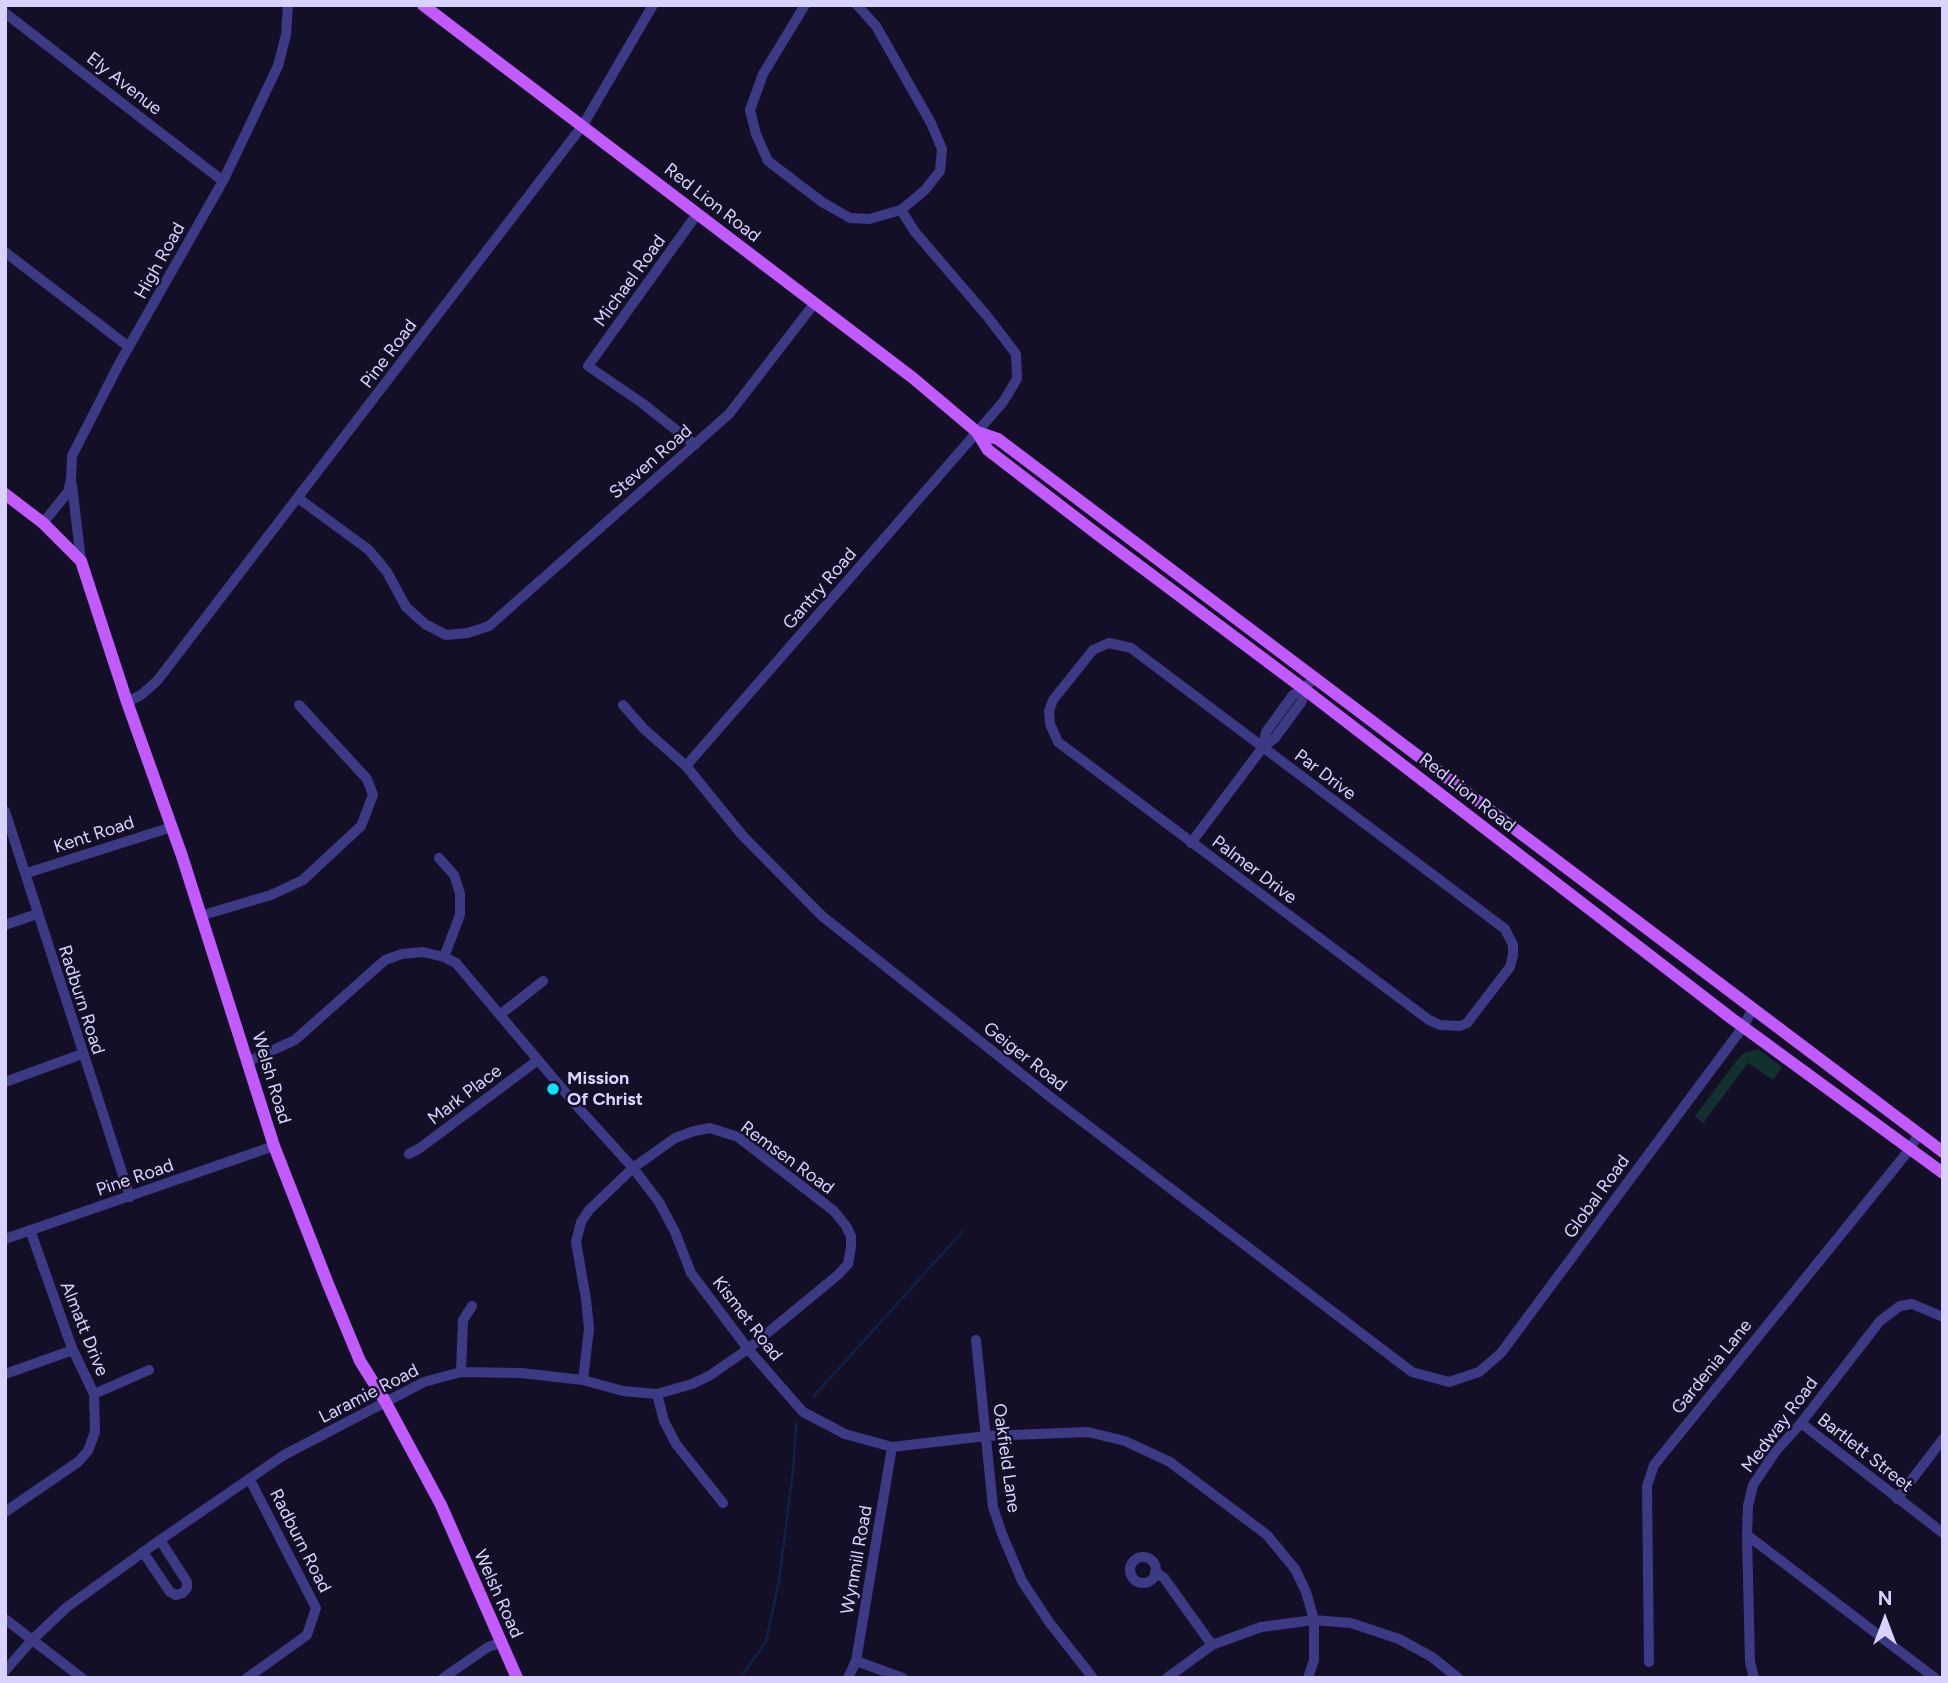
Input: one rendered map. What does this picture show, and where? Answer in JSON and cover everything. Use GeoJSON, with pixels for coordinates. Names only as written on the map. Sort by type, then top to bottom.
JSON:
{"type":"FeatureCollection","features":[{"type":"Feature","properties":{"kind":"main road","name":"Red Lion Road"},"geometry":{"type":"LineString","coordinates":[[423,5],[913,378],[977,432],[988,450],[1743,1027],[1943,1172]]}},
{"type":"Feature","properties":{"kind":"main road","name":"Red Lion Road"},"geometry":{"type":"LineString","coordinates":[[977,432],[998,439],[1943,1152]]}},
{"type":"Feature","properties":{"kind":"main road","name":"Welsh Road"},"geometry":{"type":"LineString","coordinates":[[5,494],[43,523],[81,561],[127,702],[172,827],[274,1146],[360,1361],[385,1401],[441,1505],[517,1678]]}},
{"type":"Feature","properties":{"kind":"street","name":"High Road"},"geometry":{"type":"LineString","coordinates":[[43,523],[64,499],[71,480],[72,456],[129,347],[223,181],[278,66],[286,35],[288,5]]}},
{"type":"Feature","properties":{"kind":"street","name":"Pine Road"},"geometry":{"type":"LineString","coordinates":[[127,702],[158,681],[583,125],[653,5]]}},
{"type":"Feature","properties":{"kind":"street"},"geometry":{"type":"LineString","coordinates":[[805,5],[764,74],[750,110],[756,134],[768,161],[822,202],[850,218],[869,219],[901,210],[925,190],[940,171],[942,149],[931,122],[876,26],[857,5]]}},
{"type":"Feature","properties":{"kind":"street","name":"Ely Avenue"},"geometry":{"type":"LineString","coordinates":[[5,13],[223,181]]}},
{"type":"Feature","properties":{"kind":"street","name":"Gantry Road"},"geometry":{"type":"LineString","coordinates":[[687,766],[1003,402],[1017,379],[1016,354],[915,232],[901,210]]}},
{"type":"Feature","properties":{"kind":"street","name":"Michael Road"},"geometry":{"type":"LineString","coordinates":[[695,446],[642,403],[588,366],[697,214]]}},
{"type":"Feature","properties":{"kind":"street"},"geometry":{"type":"LineString","coordinates":[[5,252],[129,347]]}},
{"type":"Feature","properties":{"kind":"street","name":"Steven Road"},"geometry":{"type":"LineString","coordinates":[[298,498],[369,550],[387,572],[406,607],[425,624],[446,635],[468,634],[489,626],[729,414],[814,304]]}},
{"type":"Feature","properties":{"kind":"street"},"geometry":{"type":"LineString","coordinates":[[71,480],[81,561]]}},
{"type":"Feature","properties":{"kind":"street","name":"Palmer Drive"},"geometry":{"type":"LineString","coordinates":[[1109,643],[1093,650],[1052,699],[1050,724],[1058,742],[1429,1020],[1440,1026],[1451,1026]]}},
{"type":"Feature","properties":{"kind":"street","name":"Par Drive"},"geometry":{"type":"LineString","coordinates":[[1109,643],[1131,648],[1505,929],[1513,945],[1510,967],[1467,1023],[1451,1026]]}},
{"type":"Feature","properties":{"kind":"street"},"geometry":{"type":"LineString","coordinates":[[1191,843],[1263,747],[1275,738],[1302,701],[1304,690],[1314,677]]}},
{"type":"Feature","properties":{"kind":"street"},"geometry":{"type":"LineString","coordinates":[[200,916],[271,895],[303,880],[361,826],[373,795],[368,779],[299,705]]}},
{"type":"Feature","properties":{"kind":"street","name":"Geiger Road"},"geometry":{"type":"LineString","coordinates":[[622,705],[644,729],[687,766],[742,835],[822,916],[1053,1099],[1412,1372],[1449,1382]]}},
{"type":"Feature","properties":{"kind":"street","name":"Radburn Road"},"geometry":{"type":"LineString","coordinates":[[5,811],[130,1197]]}},
{"type":"Feature","properties":{"kind":"street","name":"Kent Road"},"geometry":{"type":"LineString","coordinates":[[27,873],[172,827]]}},
{"type":"Feature","properties":{"kind":"street"},"geometry":{"type":"LineString","coordinates":[[249,1061],[295,1040],[386,960],[402,954],[423,952],[444,957],[460,915],[460,893],[454,875],[439,858]]}},
{"type":"Feature","properties":{"kind":"street"},"geometry":{"type":"LineString","coordinates":[[5,925],[37,914]]}},
{"type":"Feature","properties":{"kind":"street","name":"Kismet Road"},"geometry":{"type":"LineString","coordinates":[[444,957],[456,963],[633,1168],[659,1202],[675,1232],[691,1273],[748,1349],[803,1412],[845,1434],[892,1447],[986,1436],[1088,1432],[1125,1441],[1170,1462],[1267,1535],[1295,1569],[1306,1592],[1314,1620],[1314,1660],[1308,1678]]}},
{"type":"Feature","properties":{"kind":"street"},"geometry":{"type":"LineString","coordinates":[[500,1014],[543,981]]}},
{"type":"Feature","properties":{"kind":"street","name":"Global Road"},"geometry":{"type":"LineString","coordinates":[[1449,1382],[1479,1372],[1501,1353],[1743,1027],[1752,1010]]}},
{"type":"Feature","properties":{"kind":"street"},"geometry":{"type":"LineString","coordinates":[[5,1082],[82,1054]]}},
{"type":"Feature","properties":{"kind":"street","name":"Mark Place"},"geometry":{"type":"LineString","coordinates":[[410,1154],[538,1060]]}},
{"type":"Feature","properties":{"kind":"street","name":"Remsen Road"},"geometry":{"type":"LineString","coordinates":[[583,1380],[589,1329],[576,1242],[580,1222],[633,1168],[675,1138],[710,1128],[738,1137],[834,1211],[846,1226],[851,1247]]}},
{"type":"Feature","properties":{"kind":"street","name":"Gardenia Lane"},"geometry":{"type":"LineString","coordinates":[[1649,1662],[1647,1486],[1654,1465],[1910,1149],[1918,1135]]}},
{"type":"Feature","properties":{"kind":"street","name":"Pine Road"},"geometry":{"type":"LineString","coordinates":[[5,1239],[274,1146]]}},
{"type":"Feature","properties":{"kind":"street","name":"Almatt Drive"},"geometry":{"type":"LineString","coordinates":[[5,1512],[78,1462],[88,1451],[96,1432],[94,1394],[73,1350],[30,1230]]}},
{"type":"Feature","properties":{"kind":"street","name":"Laramie Road"},"geometry":{"type":"LineString","coordinates":[[5,1671],[31,1641],[77,1599],[143,1552],[284,1455],[385,1401],[424,1382],[461,1372],[521,1373],[583,1380],[622,1391],[657,1394],[692,1384],[709,1376],[748,1349],[839,1274],[848,1264],[851,1247]]}},
{"type":"Feature","properties":{"kind":"street","name":"Medway Road"},"geometry":{"type":"LineString","coordinates":[[1754,1678],[1750,1662],[1747,1535],[1748,1506],[1753,1485],[1776,1451],[1880,1321],[1900,1306],[1912,1304],[1943,1317]]}},
{"type":"Feature","properties":{"kind":"street"},"geometry":{"type":"LineString","coordinates":[[461,1372],[463,1320],[472,1306]]}},
{"type":"Feature","properties":{"kind":"street","name":"Oakfield Lane"},"geometry":{"type":"LineString","coordinates":[[976,1340],[993,1507],[1002,1534],[1022,1581],[1049,1622],[1093,1678]]}},
{"type":"Feature","properties":{"kind":"street"},"geometry":{"type":"LineString","coordinates":[[5,1374],[73,1350]]}},
{"type":"Feature","properties":{"kind":"street"},"geometry":{"type":"LineString","coordinates":[[94,1394],[149,1370]]}},
{"type":"Feature","properties":{"kind":"street"},"geometry":{"type":"LineString","coordinates":[[657,1394],[664,1421],[676,1444],[723,1503]]}},
{"type":"Feature","properties":{"kind":"street","name":"Bartlett Street"},"geometry":{"type":"LineString","coordinates":[[1801,1423],[1943,1533]]}},
{"type":"Feature","properties":{"kind":"street"},"geometry":{"type":"LineString","coordinates":[[1897,1499],[1943,1439]]}},
{"type":"Feature","properties":{"kind":"street","name":"Wynmill Road"},"geometry":{"type":"LineString","coordinates":[[848,1678],[856,1661],[892,1447]]}},
{"type":"Feature","properties":{"kind":"street","name":"Radburn Road"},"geometry":{"type":"LineString","coordinates":[[247,1678],[307,1634],[314,1619],[315,1604],[250,1480]]}},
{"type":"Feature","properties":{"kind":"street"},"geometry":{"type":"LineString","coordinates":[[1747,1535],[1935,1678]]}},
{"type":"Feature","properties":{"kind":"street"},"geometry":{"type":"LineString","coordinates":[[143,1552],[170,1592],[176,1595],[183,1593],[187,1582],[160,1540]]}},
{"type":"Feature","properties":{"kind":"street"},"geometry":{"type":"LineString","coordinates":[[1155,1572],[1164,1578],[1212,1645]]}},
{"type":"Feature","properties":{"kind":"street"},"geometry":{"type":"LineString","coordinates":[[5,1619],[82,1678]]}},
{"type":"Feature","properties":{"kind":"street"},"geometry":{"type":"LineString","coordinates":[[1167,1678],[1212,1645],[1261,1627],[1314,1620],[1351,1623],[1399,1639],[1432,1657],[1458,1678]]}},
{"type":"Feature","properties":{"kind":"street"},"geometry":{"type":"LineString","coordinates":[[443,1678],[488,1647],[500,1643]]}},
{"type":"Feature","properties":{"kind":"street"},"geometry":{"type":"LineString","coordinates":[[856,1661],[903,1678]]}},
{"type":"Feature","properties":{"kind":"green space"},"geometry":{"type":"Polygon","coordinates":[[[1758,1049],[1782,1067],[1773,1080],[1748,1063],[1703,1123],[1695,1116],[1737,1060],[1744,1053],[1758,1049]]]}},
{"type":"Feature","properties":{"kind":"waterway"},"geometry":{"type":"LineString","coordinates":[[813,1397],[962,1232]]}},
{"type":"Feature","properties":{"kind":"waterway"},"geometry":{"type":"LineString","coordinates":[[740,1678],[766,1642],[779,1581],[796,1424]]}},
{"type":"Feature","properties":{"kind":"place","name":"Mission Of Christ"},"geometry":{"type":"Point","coordinates":[553,1089]}}]}
